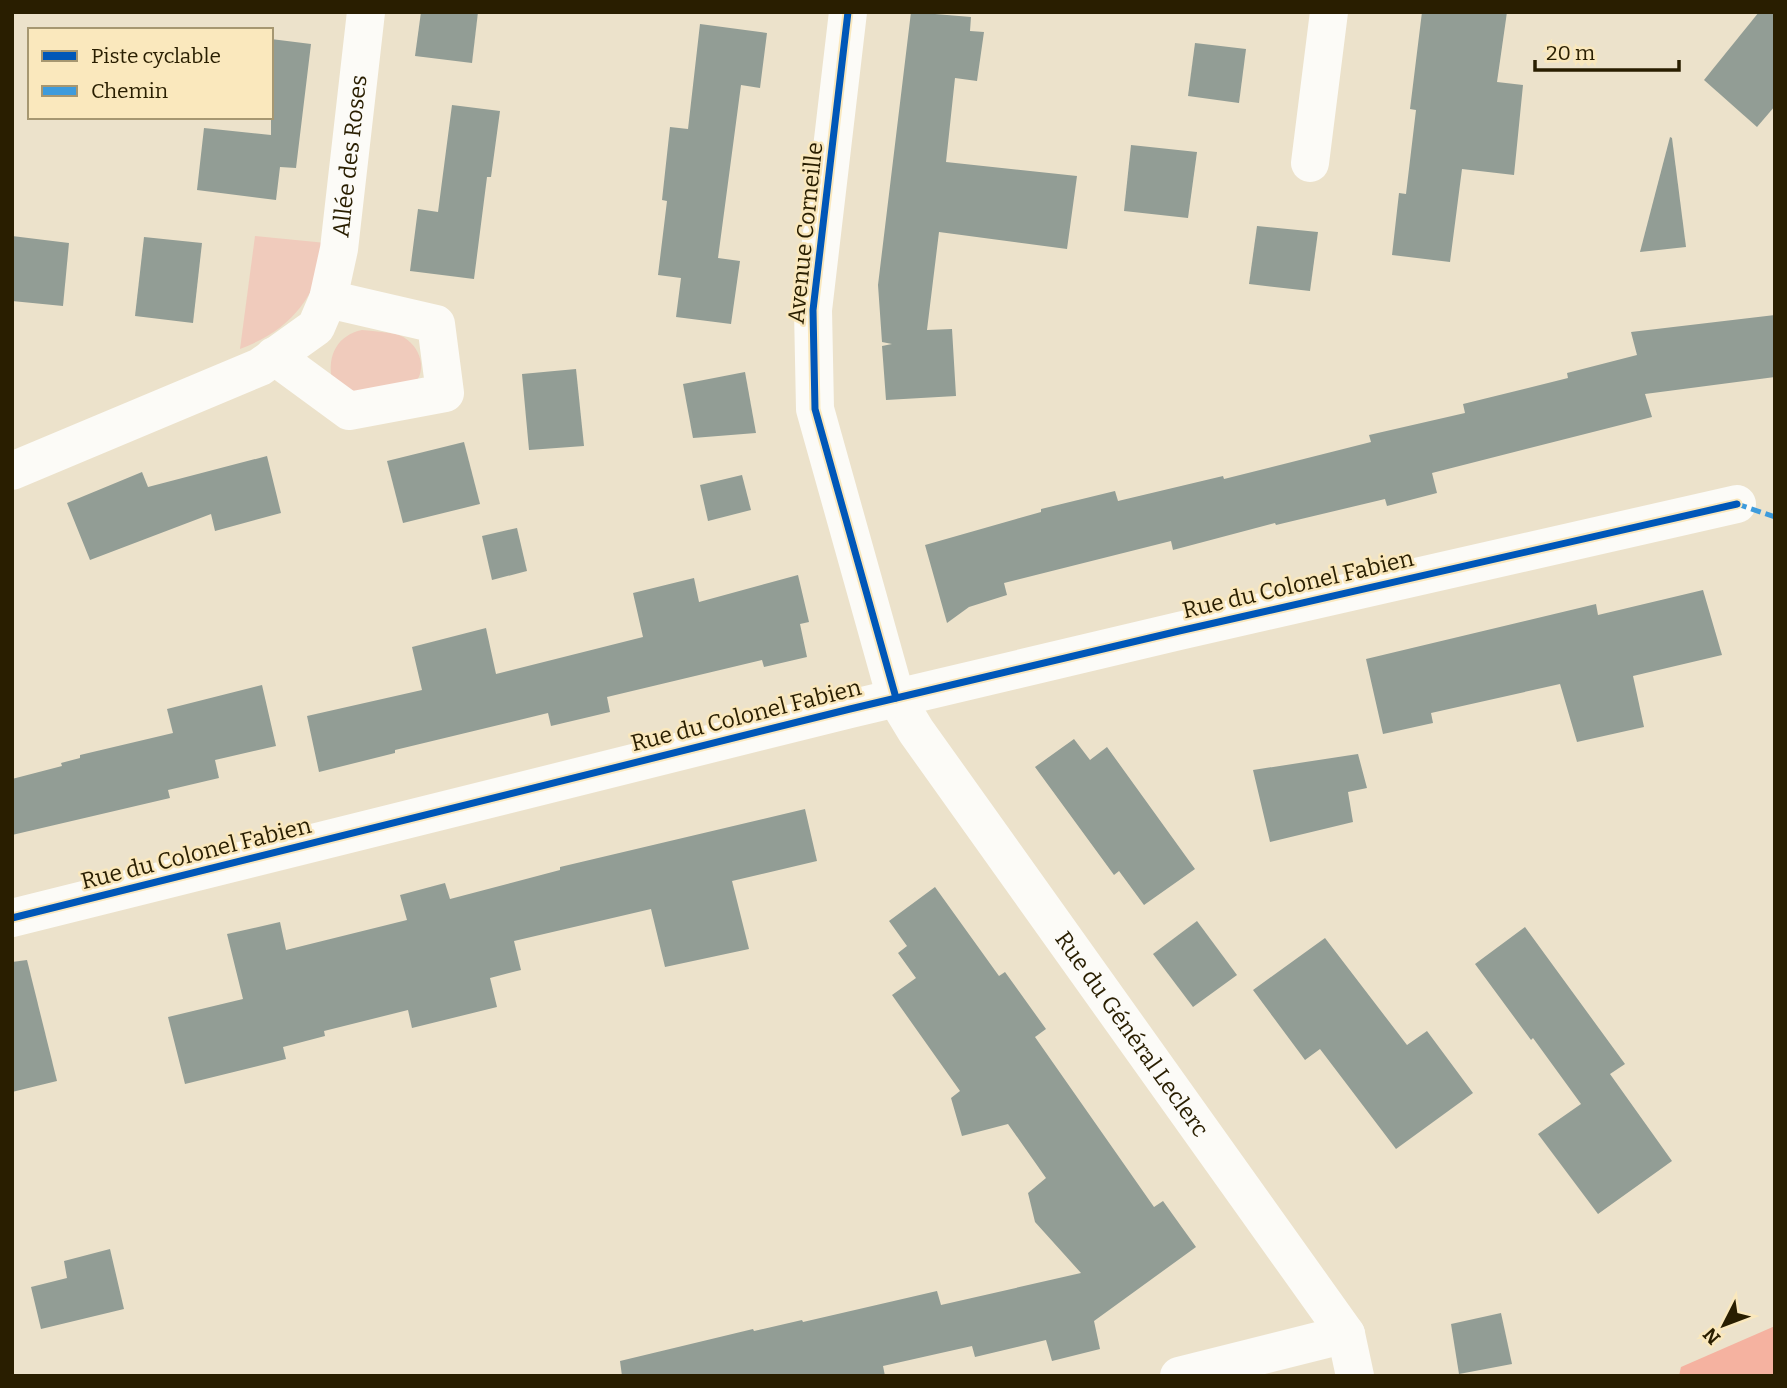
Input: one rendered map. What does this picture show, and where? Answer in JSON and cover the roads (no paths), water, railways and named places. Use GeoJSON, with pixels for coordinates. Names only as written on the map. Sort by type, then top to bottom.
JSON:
{"type":"FeatureCollection","features":[{"type":"Feature","properties":{"kind":"street","name":"Allée des Roses"},"geometry":{"type":"LineString","coordinates":[[12,471],[260,367],[316,327],[328,299],[339,249],[366,12]]}},
{"type":"Feature","properties":{"kind":"street","name":"Avenue Corneille"},"geometry":{"type":"LineString","coordinates":[[848,12],[813,310],[815,409],[896,698]]}},
{"type":"Feature","properties":{"kind":"street"},"geometry":{"type":"LineString","coordinates":[[1310,163],[1329,12]]}},
{"type":"Feature","properties":{"kind":"street"},"geometry":{"type":"LineString","coordinates":[[274,356],[349,411],[445,393],[436,324],[328,299]]}},
{"type":"Feature","properties":{"kind":"street","name":"Rue du Colonel Fabien"},"geometry":{"type":"LineString","coordinates":[[12,918],[896,698],[1193,627],[1737,504]]}},
{"type":"Feature","properties":{"kind":"street","name":"Rue du Général Leclerc"},"geometry":{"type":"LineString","coordinates":[[896,698],[916,731],[1346,1334],[1355,1376]]}},
{"type":"Feature","properties":{"kind":"street"},"geometry":{"type":"LineString","coordinates":[[1179,1376],[1346,1334]]}}]}
